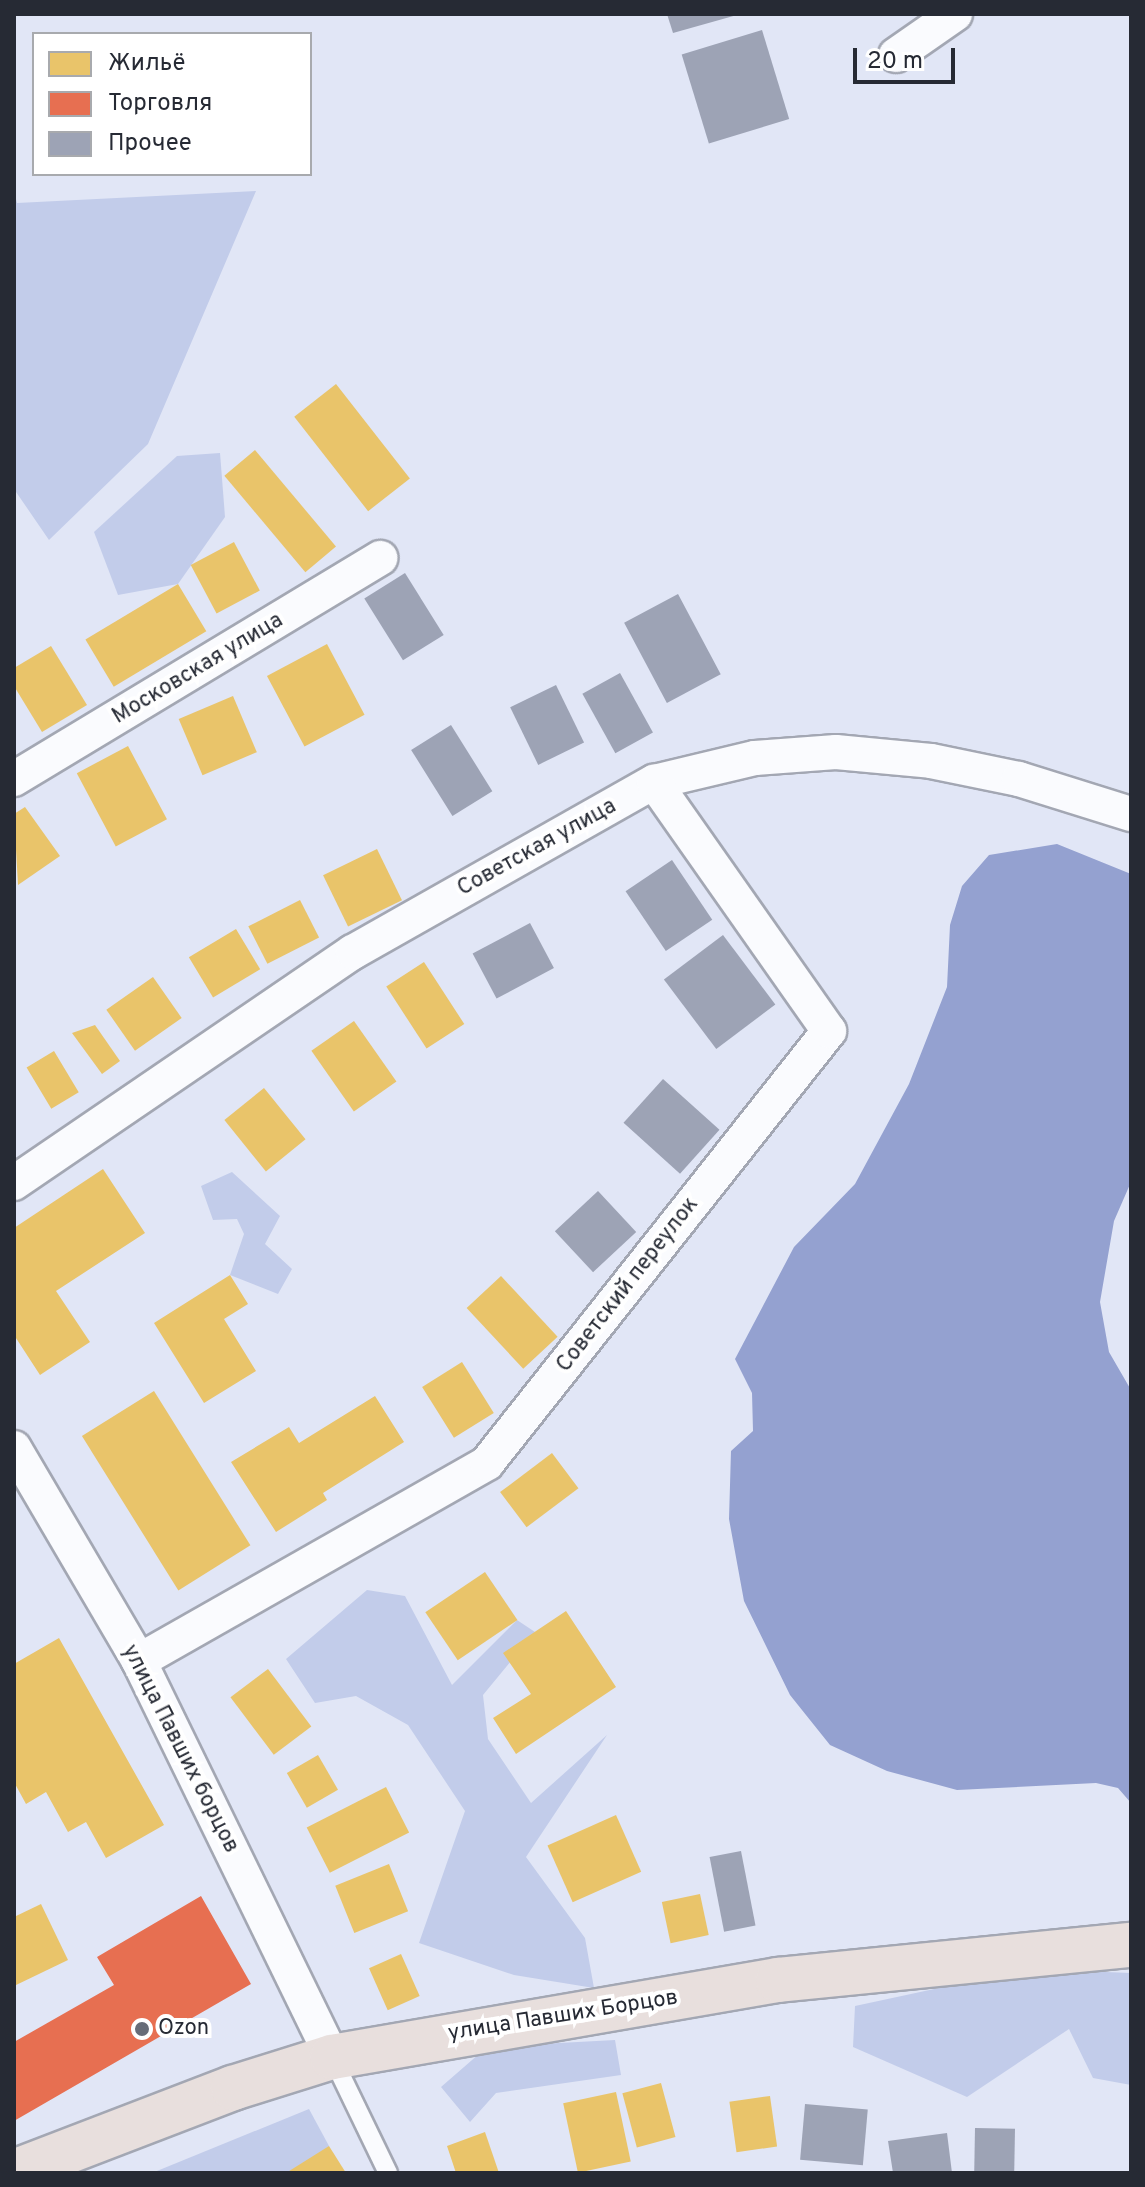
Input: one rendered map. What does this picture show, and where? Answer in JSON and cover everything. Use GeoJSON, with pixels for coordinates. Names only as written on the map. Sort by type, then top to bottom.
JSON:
{"type":"FeatureCollection","features":[{"type":"Feature","properties":{"kind":"main road","name":"улица Павших Борцов"},"geometry":{"type":"LineString","coordinates":[[14,2172],[233,2088],[332,2057],[778,1980],[1131,1945]]}},
{"type":"Feature","properties":{"kind":"street"},"geometry":{"type":"LineString","coordinates":[[896,55],[955,14]]}},
{"type":"Feature","properties":{"kind":"street","name":"Московская улица"},"geometry":{"type":"LineString","coordinates":[[14,779],[381,558]]}},
{"type":"Feature","properties":{"kind":"street","name":"Советская улица"},"geometry":{"type":"LineString","coordinates":[[14,1183],[353,952],[654,782],[755,758],[836,752],[931,761],[1019,779],[1131,814]]}},
{"type":"Feature","properties":{"kind":"street","name":"Советский переулок"},"geometry":{"type":"LineString","coordinates":[[139,1661],[487,1463],[829,1031],[654,782]]}},
{"type":"Feature","properties":{"kind":"street","name":"улица Павших борцов"},"geometry":{"type":"LineString","coordinates":[[14,1448],[139,1661],[332,2057]]}},
{"type":"Feature","properties":{"kind":"lane"},"geometry":{"type":"LineString","coordinates":[[332,2057],[388,2173]]}},
{"type":"Feature","properties":{"kind":"shaded area"},"geometry":{"type":"Polygon","coordinates":[[[14,191],[17,203],[256,191],[148,444],[49,540],[14,489],[14,191]]]}},
{"type":"Feature","properties":{"kind":"shaded area"},"geometry":{"type":"Polygon","coordinates":[[[220,453],[225,517],[178,584],[118,595],[94,532],[177,456],[220,453]]]}},
{"type":"Feature","properties":{"kind":"shaded area"},"geometry":{"type":"Polygon","coordinates":[[[1057,844],[1131,874],[1131,1182],[1114,1221],[1100,1302],[1109,1352],[1131,1390],[1131,1803],[1118,1788],[1096,1783],[957,1790],[887,1771],[830,1745],[790,1695],[744,1601],[729,1519],[731,1451],[753,1431],[752,1393],[735,1359],[794,1247],[855,1184],[909,1084],[947,987],[950,925],[962,886],[989,855],[1057,844]]]}},
{"type":"Feature","properties":{"kind":"shaded area"},"geometry":{"type":"Polygon","coordinates":[[[232,1172],[280,1216],[265,1244],[292,1269],[278,1294],[230,1275],[244,1234],[237,1219],[213,1220],[201,1186],[232,1172]]]}},
{"type":"Feature","properties":{"kind":"shaded area"},"geometry":{"type":"Polygon","coordinates":[[[367,1590],[405,1596],[452,1685],[517,1620],[535,1632],[483,1695],[488,1739],[531,1803],[607,1735],[526,1857],[585,1938],[594,1988],[514,1975],[419,1943],[465,1811],[408,1725],[356,1696],[315,1703],[286,1659],[367,1590]]]}},
{"type":"Feature","properties":{"kind":"shaded area"},"geometry":{"type":"Polygon","coordinates":[[[1027,1969],[1131,1973],[1131,2085],[1093,2078],[1069,2029],[967,2097],[853,2047],[855,2006],[1027,1969]]]}},
{"type":"Feature","properties":{"kind":"shaded area"},"geometry":{"type":"Polygon","coordinates":[[[615,2040],[621,2075],[496,2093],[470,2122],[441,2087],[487,2047],[615,2040]]]}},
{"type":"Feature","properties":{"kind":"shaded area"},"geometry":{"type":"Polygon","coordinates":[[[309,2109],[329,2146],[320,2173],[152,2173],[309,2109]]]}},
{"type":"Feature","properties":{"kind":"building: Жильё"},"geometry":{"type":"Polygon","coordinates":[[[336,384],[410,479],[368,511],[294,417],[336,384]]]}},
{"type":"Feature","properties":{"kind":"building: Жильё"},"geometry":{"type":"Polygon","coordinates":[[[255,450],[336,547],[305,572],[224,476],[255,450]]]}},
{"type":"Feature","properties":{"kind":"building: Жильё"},"geometry":{"type":"Polygon","coordinates":[[[234,542],[260,591],[217,614],[191,565],[234,542]]]}},
{"type":"Feature","properties":{"kind":"building: Жильё"},"geometry":{"type":"Polygon","coordinates":[[[178,584],[206,631],[114,687],[85,640],[178,584]]]}},
{"type":"Feature","properties":{"kind":"building: Жильё"},"geometry":{"type":"Polygon","coordinates":[[[327,644],[365,715],[305,747],[267,676],[327,644]]]}},
{"type":"Feature","properties":{"kind":"building: Жильё"},"geometry":{"type":"Polygon","coordinates":[[[51,646],[87,705],[42,732],[14,686],[14,668],[51,646]]]}},
{"type":"Feature","properties":{"kind":"building: Жильё"},"geometry":{"type":"Polygon","coordinates":[[[233,696],[257,752],[203,775],[179,719],[233,696]]]}},
{"type":"Feature","properties":{"kind":"building: Жильё"},"geometry":{"type":"Polygon","coordinates":[[[128,746],[167,819],[116,847],[77,773],[128,746]]]}},
{"type":"Feature","properties":{"kind":"building: Жильё"},"geometry":{"type":"Polygon","coordinates":[[[25,807],[60,856],[18,885],[14,814],[25,807]]]}},
{"type":"Feature","properties":{"kind":"building: Жильё"},"geometry":{"type":"Polygon","coordinates":[[[377,849],[402,900],[348,927],[323,875],[377,849]]]}},
{"type":"Feature","properties":{"kind":"building: Жильё"},"geometry":{"type":"Polygon","coordinates":[[[300,900],[319,937],[267,964],[248,926],[300,900]]]}},
{"type":"Feature","properties":{"kind":"building: Жильё"},"geometry":{"type":"Polygon","coordinates":[[[236,929],[260,969],[213,998],[189,957],[236,929]]]}},
{"type":"Feature","properties":{"kind":"building: Жильё"},"geometry":{"type":"Polygon","coordinates":[[[424,962],[464,1024],[427,1049],[386,987],[424,962]]]}},
{"type":"Feature","properties":{"kind":"building: Жильё"},"geometry":{"type":"Polygon","coordinates":[[[153,977],[182,1018],[135,1051],[106,1010],[153,977]]]}},
{"type":"Feature","properties":{"kind":"building: Жильё"},"geometry":{"type":"Polygon","coordinates":[[[354,1021],[396,1082],[354,1111],[311,1051],[354,1021]]]}},
{"type":"Feature","properties":{"kind":"building: Жильё"},"geometry":{"type":"Polygon","coordinates":[[[95,1025],[120,1061],[102,1074],[72,1033],[95,1025]]]}},
{"type":"Feature","properties":{"kind":"building: Жильё"},"geometry":{"type":"Polygon","coordinates":[[[54,1051],[79,1092],[51,1109],[27,1067],[54,1051]]]}},
{"type":"Feature","properties":{"kind":"building: Жильё"},"geometry":{"type":"Polygon","coordinates":[[[264,1088],[306,1139],[266,1171],[224,1120],[264,1088]]]}},
{"type":"Feature","properties":{"kind":"building: Жильё"},"geometry":{"type":"Polygon","coordinates":[[[103,1169],[145,1233],[56,1291],[90,1342],[40,1375],[14,1335],[14,1228],[103,1169]]]}},
{"type":"Feature","properties":{"kind":"building: Жильё"},"geometry":{"type":"Polygon","coordinates":[[[230,1275],[248,1304],[224,1319],[256,1371],[204,1403],[154,1323],[230,1275]]]}},
{"type":"Feature","properties":{"kind":"building: Жильё"},"geometry":{"type":"Polygon","coordinates":[[[501,1276],[558,1337],[523,1369],[467,1308],[501,1276]]]}},
{"type":"Feature","properties":{"kind":"building: Жильё"},"geometry":{"type":"Polygon","coordinates":[[[462,1362],[494,1413],[454,1438],[422,1387],[462,1362]]]}},
{"type":"Feature","properties":{"kind":"building: Жильё"},"geometry":{"type":"Polygon","coordinates":[[[154,1391],[250,1545],[178,1590],[82,1436],[154,1391]]]}},
{"type":"Feature","properties":{"kind":"building: Жильё"},"geometry":{"type":"Polygon","coordinates":[[[375,1396],[404,1442],[323,1493],[327,1500],[276,1532],[231,1462],[289,1427],[299,1443],[375,1396]]]}},
{"type":"Feature","properties":{"kind":"building: Жильё"},"geometry":{"type":"Polygon","coordinates":[[[552,1453],[578,1488],[527,1527],[500,1492],[552,1453]]]}},
{"type":"Feature","properties":{"kind":"building: Жильё"},"geometry":{"type":"Polygon","coordinates":[[[485,1572],[517,1620],[458,1660],[425,1612],[485,1572]]]}},
{"type":"Feature","properties":{"kind":"building: Жильё"},"geometry":{"type":"Polygon","coordinates":[[[566,1611],[616,1687],[516,1754],[493,1718],[531,1694],[503,1653],[566,1611]]]}},
{"type":"Feature","properties":{"kind":"building: Жильё"},"geometry":{"type":"Polygon","coordinates":[[[59,1638],[164,1825],[106,1858],[86,1822],[68,1832],[46,1792],[26,1804],[14,1782],[14,1664],[59,1638]]]}},
{"type":"Feature","properties":{"kind":"building: Жильё"},"geometry":{"type":"Polygon","coordinates":[[[268,1669],[311,1727],[274,1755],[230,1697],[268,1669]]]}},
{"type":"Feature","properties":{"kind":"building: Жильё"},"geometry":{"type":"Polygon","coordinates":[[[318,1755],[338,1790],[307,1808],[287,1773],[318,1755]]]}},
{"type":"Feature","properties":{"kind":"building: Жильё"},"geometry":{"type":"Polygon","coordinates":[[[386,1787],[409,1832],[330,1873],[307,1827],[386,1787]]]}},
{"type":"Feature","properties":{"kind":"building: Жильё"},"geometry":{"type":"Polygon","coordinates":[[[616,1815],[641,1872],[573,1902],[547,1846],[616,1815]]]}},
{"type":"Feature","properties":{"kind":"building: Жильё"},"geometry":{"type":"Polygon","coordinates":[[[389,1864],[408,1911],[354,1933],[335,1886],[389,1864]]]}},
{"type":"Feature","properties":{"kind":"building: Жильё"},"geometry":{"type":"Polygon","coordinates":[[[700,1894],[709,1935],[671,1943],[662,1902],[700,1894]]]}},
{"type":"Feature","properties":{"kind":"building: Жильё"},"geometry":{"type":"Polygon","coordinates":[[[41,1904],[68,1960],[14,1986],[14,1917],[41,1904]]]}},
{"type":"Feature","properties":{"kind":"building: Жильё"},"geometry":{"type":"Polygon","coordinates":[[[401,1954],[420,1996],[388,2010],[369,1968],[401,1954]]]}},
{"type":"Feature","properties":{"kind":"building: Жильё"},"geometry":{"type":"Polygon","coordinates":[[[661,2083],[675,2137],[637,2147],[622,2093],[661,2083]]]}},
{"type":"Feature","properties":{"kind":"building: Жильё"},"geometry":{"type":"Polygon","coordinates":[[[616,2092],[631,2161],[578,2173],[563,2103],[616,2092]]]}},
{"type":"Feature","properties":{"kind":"building: Жильё"},"geometry":{"type":"Polygon","coordinates":[[[770,2096],[777,2147],[736,2152],[729,2102],[770,2096]]]}},
{"type":"Feature","properties":{"kind":"building: Жильё"},"geometry":{"type":"Polygon","coordinates":[[[485,2132],[499,2173],[456,2173],[447,2146],[485,2132]]]}},
{"type":"Feature","properties":{"kind":"building: Жильё"},"geometry":{"type":"Polygon","coordinates":[[[329,2146],[346,2173],[286,2173],[329,2146]]]}},
{"type":"Feature","properties":{"kind":"building: Торговля"},"geometry":{"type":"Polygon","coordinates":[[[201,1896],[251,1984],[14,2121],[14,2042],[114,1985],[97,1957],[201,1896]]]}},
{"type":"Feature","properties":{"kind":"building: Прочее"},"geometry":{"type":"Polygon","coordinates":[[[667,14],[737,14],[737,15],[673,33],[667,14]]]}},
{"type":"Feature","properties":{"kind":"building: Прочее"},"geometry":{"type":"Polygon","coordinates":[[[762,30],[789,119],[709,143],[682,55],[762,30]]]}},
{"type":"Feature","properties":{"kind":"building: Прочее"},"geometry":{"type":"Polygon","coordinates":[[[405,573],[444,635],[403,660],[364,598],[405,573]]]}},
{"type":"Feature","properties":{"kind":"building: Прочее"},"geometry":{"type":"Polygon","coordinates":[[[678,594],[721,674],[667,703],[624,623],[678,594]]]}},
{"type":"Feature","properties":{"kind":"building: Прочее"},"geometry":{"type":"Polygon","coordinates":[[[620,673],[653,732],[615,753],[582,694],[620,673]]]}},
{"type":"Feature","properties":{"kind":"building: Прочее"},"geometry":{"type":"Polygon","coordinates":[[[556,685],[584,743],[538,765],[510,707],[556,685]]]}},
{"type":"Feature","properties":{"kind":"building: Прочее"},"geometry":{"type":"Polygon","coordinates":[[[451,725],[492,791],[452,816],[411,750],[451,725]]]}},
{"type":"Feature","properties":{"kind":"building: Прочее"},"geometry":{"type":"Polygon","coordinates":[[[672,860],[712,920],[666,951],[626,891],[672,860]]]}},
{"type":"Feature","properties":{"kind":"building: Прочее"},"geometry":{"type":"Polygon","coordinates":[[[530,923],[554,968],[497,999],[473,954],[530,923]]]}},
{"type":"Feature","properties":{"kind":"building: Прочее"},"geometry":{"type":"Polygon","coordinates":[[[723,935],[775,1004],[716,1049],[664,980],[723,935]]]}},
{"type":"Feature","properties":{"kind":"building: Прочее"},"geometry":{"type":"Polygon","coordinates":[[[663,1079],[719,1130],[680,1174],[624,1123],[663,1079]]]}},
{"type":"Feature","properties":{"kind":"building: Прочее"},"geometry":{"type":"Polygon","coordinates":[[[598,1191],[636,1232],[593,1272],[555,1231],[598,1191]]]}},
{"type":"Feature","properties":{"kind":"building: Прочее"},"geometry":{"type":"Polygon","coordinates":[[[741,1851],[756,1926],[724,1932],[710,1857],[741,1851]]]}},
{"type":"Feature","properties":{"kind":"building: Прочее"},"geometry":{"type":"Polygon","coordinates":[[[805,2104],[868,2109],[863,2165],[800,2160],[805,2104]]]}},
{"type":"Feature","properties":{"kind":"building: Прочее"},"geometry":{"type":"Polygon","coordinates":[[[975,2128],[1015,2129],[1014,2173],[974,2173],[975,2128]]]}},
{"type":"Feature","properties":{"kind":"building: Прочее"},"geometry":{"type":"Polygon","coordinates":[[[947,2133],[952,2173],[893,2173],[888,2141],[947,2133]]]}},
{"type":"Feature","properties":{"kind":"place","name":"Ozon"},"geometry":{"type":"Point","coordinates":[142,2029]}}]}
